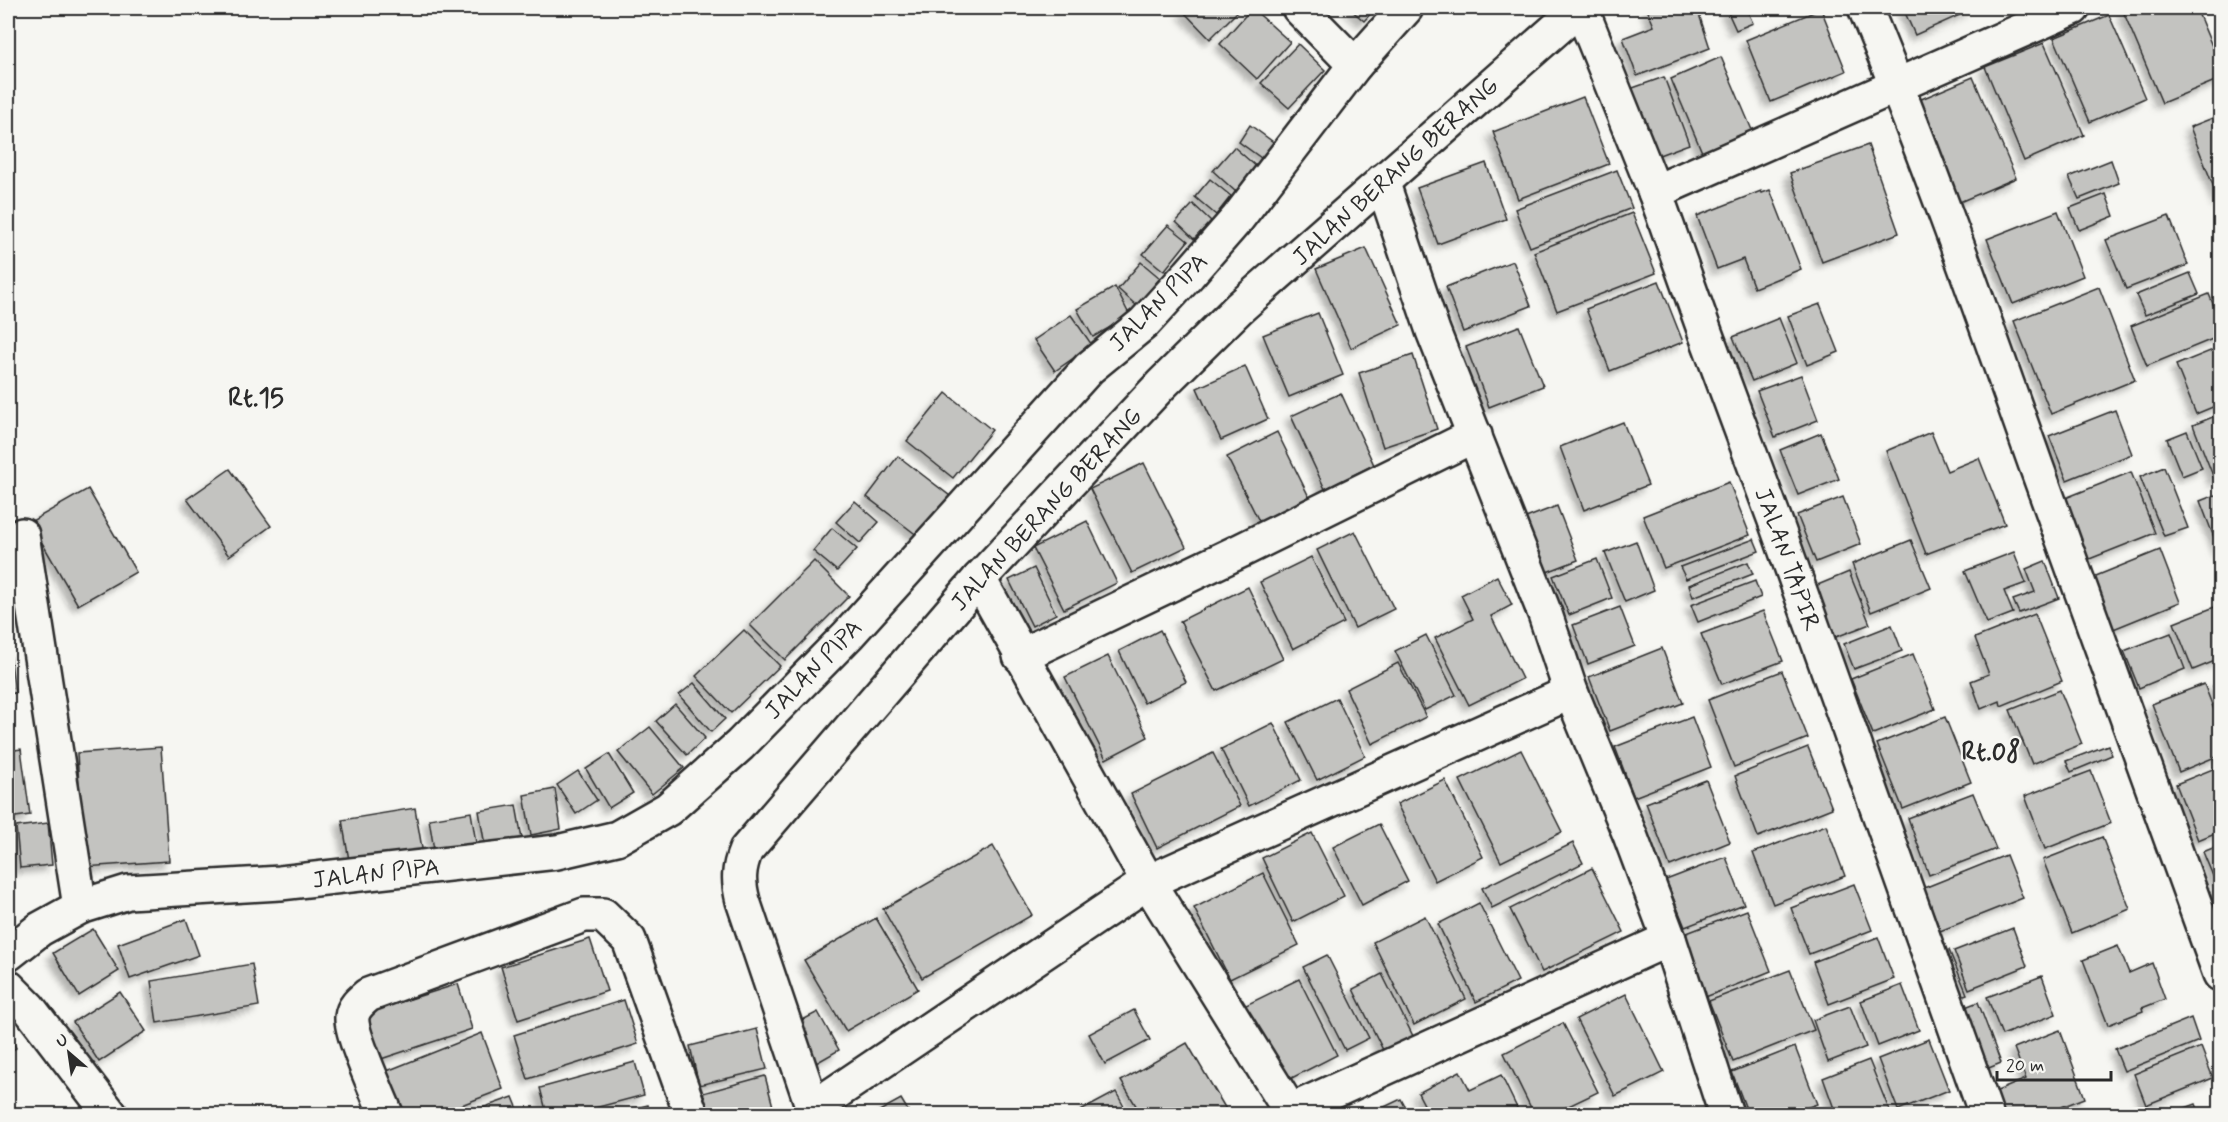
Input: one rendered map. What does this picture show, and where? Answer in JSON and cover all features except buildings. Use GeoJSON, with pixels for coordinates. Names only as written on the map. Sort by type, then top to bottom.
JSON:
{"type":"FeatureCollection","features":[{"type":"Feature","properties":{"kind":"street"},"geometry":{"type":"LineString","coordinates":[[1299,8],[1355,65]]}},
{"type":"Feature","properties":{"kind":"street","name":"JALAN PIPA"},"geometry":{"type":"LineString","coordinates":[[8,954],[40,929],[80,907],[128,892],[280,883],[557,852],[617,838],[668,809],[740,745],[840,643],[1089,368],[1144,323],[1238,218],[1355,65],[1406,8]]}},
{"type":"Feature","properties":{"kind":"street","name":"JALAN BERANG BERANG"},"geometry":{"type":"LineString","coordinates":[[814,1111],[738,883],[739,868],[746,850],[979,579],[1161,385],[1239,308],[1580,8]]}},
{"type":"Feature","properties":{"kind":"street","name":"JALAN TAPIR"},"geometry":{"type":"LineString","coordinates":[[1580,8],[1655,192],[1774,518],[1986,1114]]}},
{"type":"Feature","properties":{"kind":"street"},"geometry":{"type":"LineString","coordinates":[[1865,8],[1897,86],[1972,286],[2220,974]]}},
{"type":"Feature","properties":{"kind":"street"},"geometry":{"type":"LineString","coordinates":[[1655,192],[2073,8]]}},
{"type":"Feature","properties":{"kind":"street"},"geometry":{"type":"LineString","coordinates":[[1382,181],[1433,331],[1545,614],[1571,692],[1630,835],[1669,939],[1726,1114]]}},
{"type":"Feature","properties":{"kind":"street"},"geometry":{"type":"LineString","coordinates":[[1020,656],[1475,435]]}},
{"type":"Feature","properties":{"kind":"street"},"geometry":{"type":"LineString","coordinates":[[22,536],[80,907]]}},
{"type":"Feature","properties":{"kind":"street"},"geometry":{"type":"LineString","coordinates":[[979,579],[1148,882],[1289,1113],[1669,939]]}},
{"type":"Feature","properties":{"kind":"street"},"geometry":{"type":"LineString","coordinates":[[814,1111],[1148,882],[1571,692]]}},
{"type":"Feature","properties":{"kind":"street"},"geometry":{"type":"LineString","coordinates":[[386,1114],[356,1037],[352,1018],[356,1006],[368,994],[584,915],[603,915],[629,940],[691,1114]]}},
{"type":"Feature","properties":{"kind":"street"},"geometry":{"type":"LineString","coordinates":[[8,987],[29,1008],[110,1114]]}},
{"type":"Feature","properties":{"kind":"district","name":"Rt.15"},"geometry":{"type":"Point","coordinates":[256,397]}},
{"type":"Feature","properties":{"kind":"district","name":"Rt.08"},"geometry":{"type":"Point","coordinates":[1991,751]}}]}
